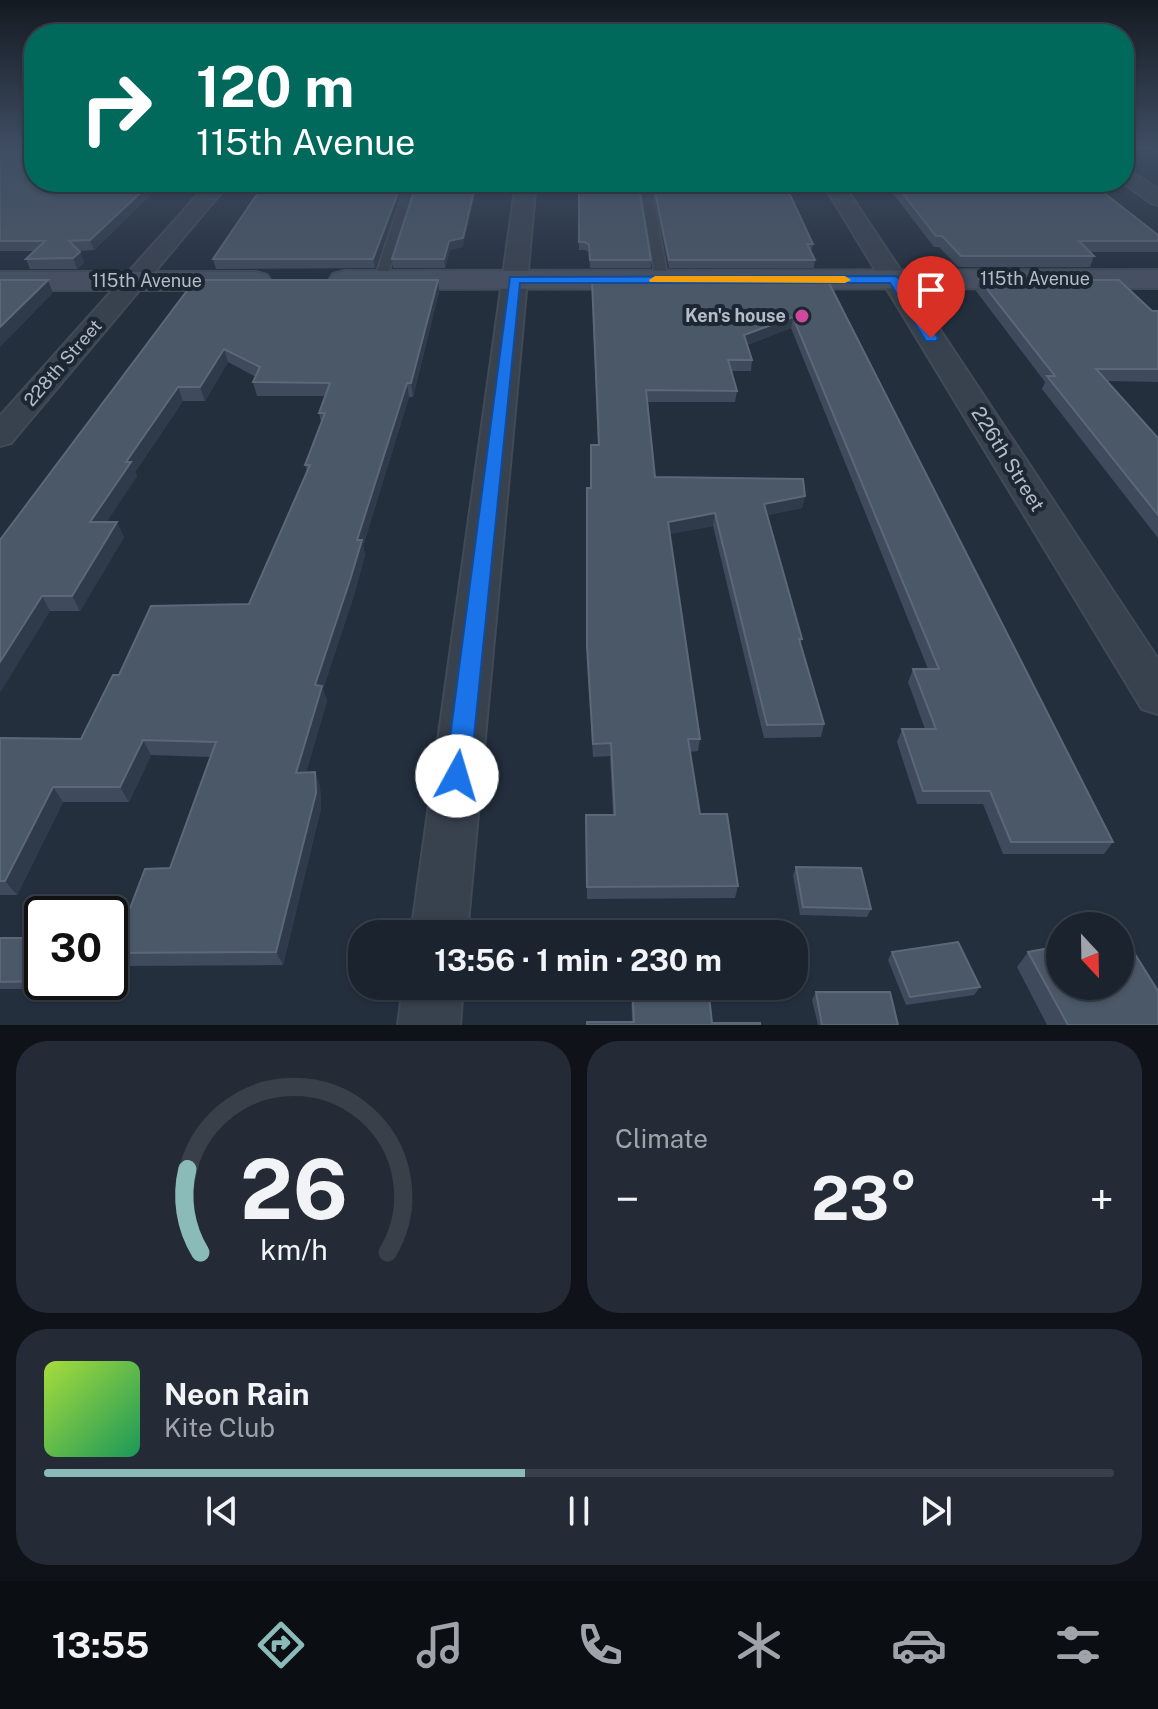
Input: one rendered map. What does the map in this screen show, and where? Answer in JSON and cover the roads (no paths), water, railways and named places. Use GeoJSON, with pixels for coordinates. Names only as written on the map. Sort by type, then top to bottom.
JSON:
{"type":"FeatureCollection","features":[{"type":"Feature","properties":{"kind":"main road","name":"115th Avenue"},"geometry":{"type":"LineString","coordinates":[[318,280],[1158,279]]}},
{"type":"Feature","properties":{"kind":"main road","name":"115th Avenue"},"geometry":{"type":"LineString","coordinates":[[0,281],[288,280]]}},
{"type":"Feature","properties":{"kind":"street","name":"228th Street"},"geometry":{"type":"LineString","coordinates":[[0,436],[209,195]]}},
{"type":"Feature","properties":{"kind":"street"},"geometry":{"type":"LineString","coordinates":[[441,920],[524,195]]}},
{"type":"Feature","properties":{"kind":"street","name":"226th Street"},"geometry":{"type":"LineString","coordinates":[[840,195],[1158,696]]}},
{"type":"Feature","properties":{"kind":"street"},"geometry":{"type":"LineString","coordinates":[[429,1025],[432,1000]]}},
{"type":"Feature","properties":{"kind":"lane"},"geometry":{"type":"LineString","coordinates":[[380,280],[408,195]]}},
{"type":"Feature","properties":{"kind":"lane"},"geometry":{"type":"LineString","coordinates":[[647,195],[662,280]]}},
{"type":"Feature","properties":{"kind":"place","name":"Ken's house"},"geometry":{"type":"Point","coordinates":[802,316]}}]}
